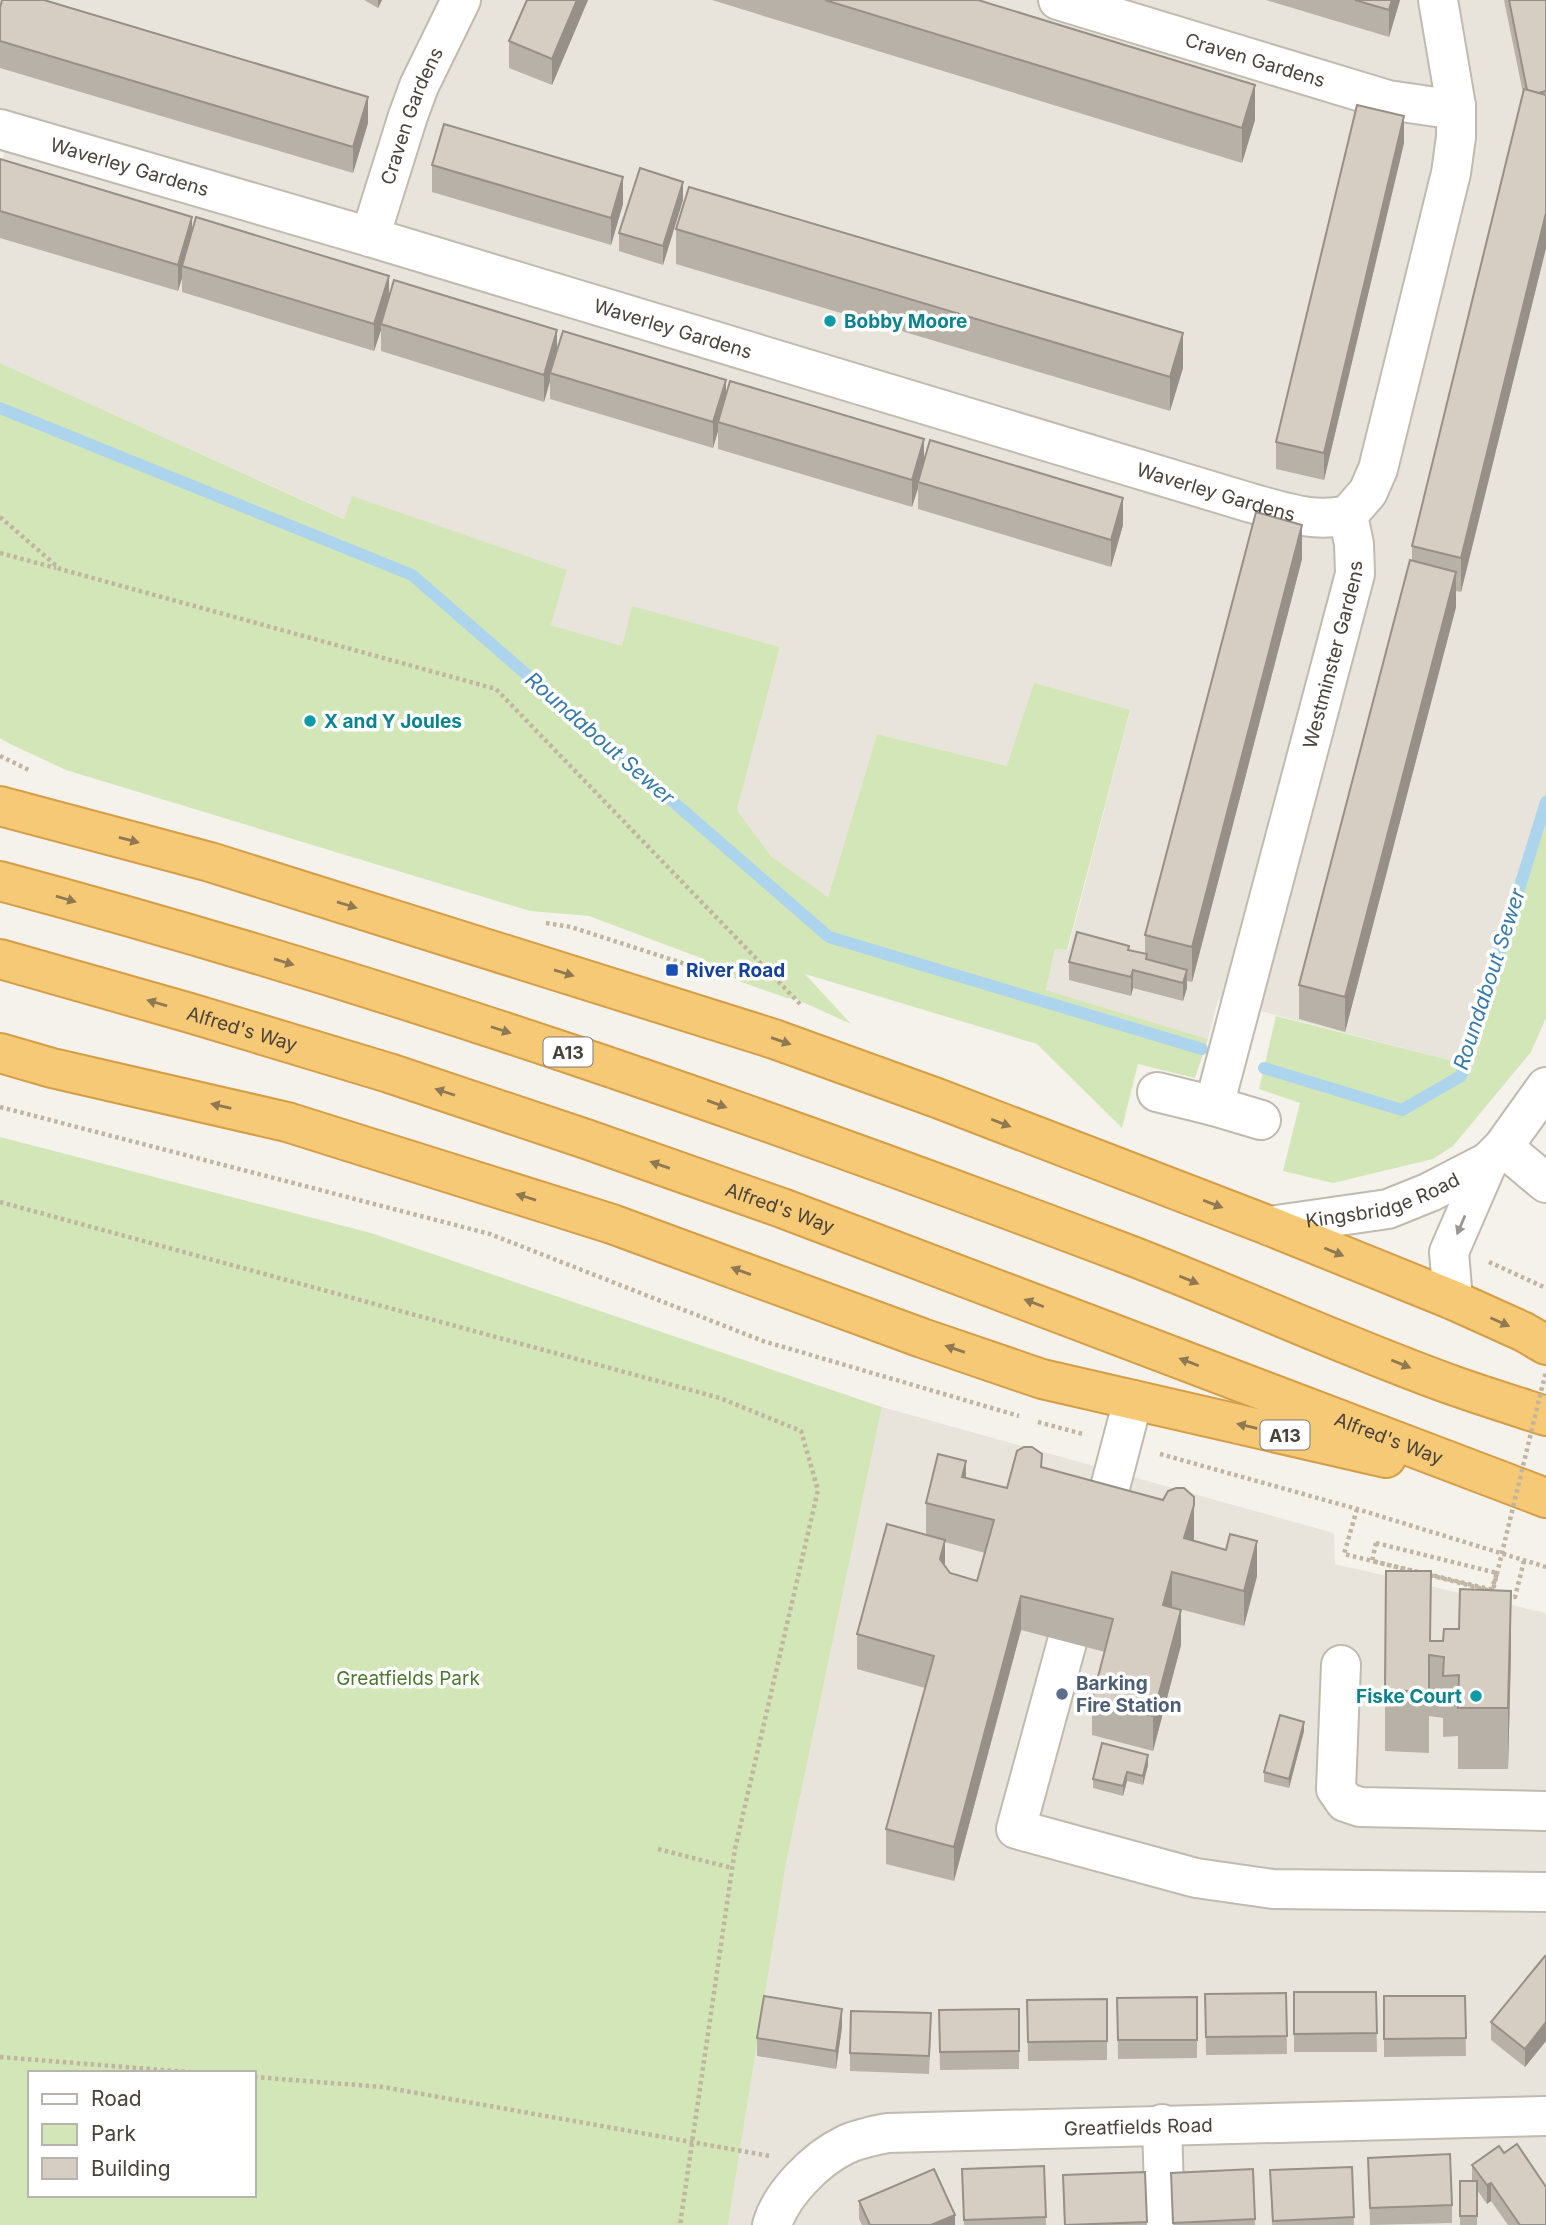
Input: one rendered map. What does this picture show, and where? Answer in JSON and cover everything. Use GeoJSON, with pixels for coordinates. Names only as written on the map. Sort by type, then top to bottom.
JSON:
{"type":"FeatureCollection","features":[{"type":"Feature","properties":{"kind":"highway"},"geometry":{"type":"LineString","coordinates":[[0,795],[39,817]]}},
{"type":"Feature","properties":{"kind":"highway"},"geometry":{"type":"LineString","coordinates":[[0,806],[210,862],[774,1039],[937,1098],[1270,1226],[1453,1300],[1524,1332],[1546,1345]]}},
{"type":"Feature","properties":{"kind":"highway","name":"A13"},"geometry":{"type":"LineString","coordinates":[[0,881],[211,939],[410,1000],[610,1066],[1126,1254],[1451,1385],[1546,1416]]}},
{"type":"Feature","properties":{"kind":"highway","name":"Alfred's Way"},"geometry":{"type":"LineString","coordinates":[[0,959],[388,1073],[599,1143],[782,1208],[1537,1494]]}},
{"type":"Feature","properties":{"kind":"highway","name":"A13"},"geometry":{"type":"LineString","coordinates":[[0,1053],[52,1068],[287,1122],[612,1224],[922,1338],[1042,1379],[1537,1494]]}},
{"type":"Feature","properties":{"kind":"street","name":"Craven Gardens"},"geometry":{"type":"LineString","coordinates":[[370,237],[419,86],[461,0]]}},
{"type":"Feature","properties":{"kind":"street","name":"Craven Gardens"},"geometry":{"type":"LineString","coordinates":[[1058,0],[1388,100],[1436,107],[1456,106]]}},
{"type":"Feature","properties":{"kind":"street"},"geometry":{"type":"LineString","coordinates":[[1348,515],[1368,492],[1378,468],[1451,173],[1456,137],[1456,106],[1438,0]]}},
{"type":"Feature","properties":{"kind":"street","name":"Waverley Gardens"},"geometry":{"type":"LineString","coordinates":[[0,129],[370,237],[1251,503],[1300,516],[1328,520],[1348,515]]}},
{"type":"Feature","properties":{"kind":"street","name":"Westminster Gardens"},"geometry":{"type":"LineString","coordinates":[[1214,1106],[1354,574],[1354,544],[1348,515]]}},
{"type":"Feature","properties":{"kind":"street","name":"Kingsbridge Road"},"geometry":{"type":"LineString","coordinates":[[1453,1300],[1449,1252],[1496,1154],[1546,1087]]}},
{"type":"Feature","properties":{"kind":"street"},"geometry":{"type":"LineString","coordinates":[[1157,1092],[1261,1120]]}},
{"type":"Feature","properties":{"kind":"street"},"geometry":{"type":"LineString","coordinates":[[1496,1154],[1546,1183]]}},
{"type":"Feature","properties":{"kind":"street","name":"Kingsbridge Road"},"geometry":{"type":"LineString","coordinates":[[1270,1226],[1388,1209],[1430,1192],[1496,1154]]}},
{"type":"Feature","properties":{"kind":"street"},"geometry":{"type":"LineString","coordinates":[[1102,1518],[1133,1400]]}},
{"type":"Feature","properties":{"kind":"street"},"geometry":{"type":"LineString","coordinates":[[1067,1642],[1016,1829],[1196,1878],[1273,1889],[1546,1892]]}},
{"type":"Feature","properties":{"kind":"street"},"geometry":{"type":"LineString","coordinates":[[1341,1665],[1336,1788],[1345,1802],[1360,1807],[1546,1811]]}},
{"type":"Feature","properties":{"kind":"street","name":"Greatfields Road"},"geometry":{"type":"LineString","coordinates":[[772,2225],[774,2217],[793,2189],[816,2163],[846,2144],[887,2133],[1546,2116]]}},
{"type":"Feature","properties":{"kind":"street"},"geometry":{"type":"LineString","coordinates":[[1162,2124],[1165,2225]]}},
{"type":"Feature","properties":{"kind":"path"},"geometry":{"type":"LineString","coordinates":[[0,517],[60,569]]}},
{"type":"Feature","properties":{"kind":"path"},"geometry":{"type":"LineString","coordinates":[[0,553],[496,690],[804,1007]]}},
{"type":"Feature","properties":{"kind":"path"},"geometry":{"type":"LineString","coordinates":[[571,927],[713,973]]}},
{"type":"Feature","properties":{"kind":"path"},"geometry":{"type":"LineString","coordinates":[[0,1107],[490,1234],[763,1341],[1018,1416]]}},
{"type":"Feature","properties":{"kind":"path"},"geometry":{"type":"LineString","coordinates":[[0,1202],[720,1398],[801,1431],[818,1490],[735,1849],[680,2225]]}},
{"type":"Feature","properties":{"kind":"path"},"geometry":{"type":"LineString","coordinates":[[1485,1260],[1546,1288]]}},
{"type":"Feature","properties":{"kind":"path"},"geometry":{"type":"LineString","coordinates":[[1491,1591],[1494,1582],[1497,1573],[1376,1542],[1372,1561],[1466,1584],[1479,1587],[1493,1590],[1546,1371]]}},
{"type":"Feature","properties":{"kind":"path"},"geometry":{"type":"LineString","coordinates":[[1185,1461],[1357,1509],[1546,1567]]}},
{"type":"Feature","properties":{"kind":"path"},"geometry":{"type":"LineString","coordinates":[[1357,1509],[1344,1554],[1514,1597],[1524,1561]]}},
{"type":"Feature","properties":{"kind":"path"},"geometry":{"type":"LineString","coordinates":[[658,1849],[732,1868]]}},
{"type":"Feature","properties":{"kind":"path"},"geometry":{"type":"LineString","coordinates":[[0,2057],[175,2071]]}},
{"type":"Feature","properties":{"kind":"path"},"geometry":{"type":"LineString","coordinates":[[256,2077],[383,2087],[816,2163]]}},
{"type":"Feature","properties":{"kind":"shaded area"},"geometry":{"type":"Polygon","coordinates":[[[0,0],[1546,0],[1546,791],[1473,1066],[1218,1000],[1208,1039],[1046,990],[1055,949],[1068,950],[1130,711],[1007,766],[877,734],[828,897],[771,856],[737,810],[780,647],[632,607],[623,647],[551,625],[567,570],[352,497],[345,519],[0,363],[0,167],[7,145],[0,143],[0,0]]]}},
{"type":"Feature","properties":{"kind":"shaded area"},"geometry":{"type":"Polygon","coordinates":[[[882,1407],[1334,1533],[1335,1564],[1546,1613],[1546,2225],[728,2225],[786,1864],[882,1407]]]}},
{"type":"Feature","properties":{"kind":"green space"},"geometry":{"type":"Polygon","coordinates":[[[0,363],[344,519],[352,496],[567,570],[551,625],[622,646],[632,606],[780,647],[737,810],[771,856],[828,897],[877,734],[1007,766],[1034,683],[1130,710],[1067,950],[1055,949],[1046,990],[1208,1039],[1195,1078],[1138,1064],[1122,1128],[1037,1044],[805,974],[851,1024],[796,999],[741,982],[701,958],[589,916],[530,911],[66,770],[8,743],[0,738],[0,363]]]}},
{"type":"Feature","properties":{"kind":"green space"},"geometry":{"type":"Polygon","coordinates":[[[1546,791],[1546,1018],[1531,1052],[1453,1146],[1433,1159],[1333,1183],[1283,1171],[1300,1103],[1259,1089],[1276,1016],[1473,1066],[1546,791]]]}},
{"type":"Feature","properties":{"kind":"green space","name":"Greatfields Park"},"geometry":{"type":"Polygon","coordinates":[[[0,1137],[371,1233],[882,1407],[786,1864],[728,2225],[0,2225],[0,1137]]]}},
{"type":"Feature","properties":{"kind":"building"},"geometry":{"type":"Polygon","coordinates":[[[2,0],[44,0],[368,97],[353,147],[0,41],[2,0]]]}},
{"type":"Feature","properties":{"kind":"building"},"geometry":{"type":"Polygon","coordinates":[[[527,0],[577,0],[552,59],[509,41],[527,0]]]}},
{"type":"Feature","properties":{"kind":"building"},"geometry":{"type":"Polygon","coordinates":[[[825,0],[978,0],[1255,85],[1242,128],[825,0]]]}},
{"type":"Feature","properties":{"kind":"building"},"geometry":{"type":"Polygon","coordinates":[[[1355,0],[1392,0],[1389,10],[1355,0]]]}},
{"type":"Feature","properties":{"kind":"building"},"geometry":{"type":"Polygon","coordinates":[[[1509,0],[1546,0],[1546,91],[1538,93],[1527,90],[1509,0]]]}},
{"type":"Feature","properties":{"kind":"building"},"geometry":{"type":"Polygon","coordinates":[[[1524,89],[1546,95],[1546,213],[1461,558],[1412,546],[1524,89]]]}},
{"type":"Feature","properties":{"kind":"building"},"geometry":{"type":"Polygon","coordinates":[[[1357,105],[1404,116],[1324,453],[1276,442],[1357,105]]]}},
{"type":"Feature","properties":{"kind":"building"},"geometry":{"type":"Polygon","coordinates":[[[444,124],[623,177],[611,218],[432,165],[444,124]]]}},
{"type":"Feature","properties":{"kind":"building"},"geometry":{"type":"Polygon","coordinates":[[[0,159],[192,217],[178,265],[0,211],[0,159]]]}},
{"type":"Feature","properties":{"kind":"building"},"geometry":{"type":"Polygon","coordinates":[[[640,168],[683,182],[663,246],[619,233],[640,168]]]}},
{"type":"Feature","properties":{"kind":"building"},"geometry":{"type":"Polygon","coordinates":[[[689,187],[1183,333],[1170,377],[676,229],[689,187]]]}},
{"type":"Feature","properties":{"kind":"building"},"geometry":{"type":"Polygon","coordinates":[[[196,217],[389,276],[374,324],[182,266],[196,217]]]}},
{"type":"Feature","properties":{"kind":"building"},"geometry":{"type":"Polygon","coordinates":[[[394,280],[557,330],[544,375],[381,324],[394,280]]]}},
{"type":"Feature","properties":{"kind":"building"},"geometry":{"type":"Polygon","coordinates":[[[563,331],[726,380],[713,422],[550,373],[563,331]]]}},
{"type":"Feature","properties":{"kind":"building"},"geometry":{"type":"Polygon","coordinates":[[[730,381],[924,439],[912,480],[718,422],[730,381]]]}},
{"type":"Feature","properties":{"kind":"building"},"geometry":{"type":"Polygon","coordinates":[[[930,440],[1123,498],[1111,540],[918,482],[930,440]]]}},
{"type":"Feature","properties":{"kind":"building"},"geometry":{"type":"Polygon","coordinates":[[[1256,512],[1302,525],[1192,947],[1145,935],[1256,512]]]}},
{"type":"Feature","properties":{"kind":"building"},"geometry":{"type":"Polygon","coordinates":[[[1410,560],[1456,572],[1345,997],[1299,985],[1410,560]]]}},
{"type":"Feature","properties":{"kind":"building"},"geometry":{"type":"Polygon","coordinates":[[[1077,932],[1129,946],[1128,950],[1147,954],[1146,959],[1187,970],[1183,983],[1133,970],[1131,977],[1069,962],[1077,932]]]}},
{"type":"Feature","properties":{"kind":"building"},"geometry":{"type":"Polygon","coordinates":[[[1032,1447],[1042,1454],[1041,1467],[1163,1500],[1168,1491],[1184,1488],[1194,1497],[1194,1505],[1184,1538],[1226,1550],[1230,1534],[1257,1541],[1244,1591],[1172,1572],[1163,1605],[1181,1610],[1153,1716],[1092,1700],[1113,1619],[1021,1596],[954,1847],[886,1829],[934,1656],[857,1634],[887,1524],[945,1540],[940,1559],[950,1573],[977,1581],[994,1520],[926,1503],[938,1454],[966,1461],[962,1477],[1007,1488],[1017,1451],[1032,1447]]]}},
{"type":"Feature","properties":{"kind":"building"},"geometry":{"type":"Polygon","coordinates":[[[1386,1571],[1431,1571],[1430,1641],[1443,1641],[1444,1629],[1459,1629],[1460,1589],[1511,1591],[1508,1708],[1458,1708],[1459,1675],[1443,1676],[1444,1657],[1429,1655],[1429,1692],[1385,1690],[1386,1571]]]}},
{"type":"Feature","properties":{"kind":"building"},"geometry":{"type":"Polygon","coordinates":[[[1280,1715],[1304,1722],[1289,1779],[1264,1772],[1280,1715]]]}},
{"type":"Feature","properties":{"kind":"building"},"geometry":{"type":"Polygon","coordinates":[[[1102,1743],[1148,1755],[1143,1776],[1127,1772],[1123,1786],[1093,1779],[1102,1743]]]}},
{"type":"Feature","properties":{"kind":"building"},"geometry":{"type":"Polygon","coordinates":[[[1545,1956],[1546,2022],[1525,2049],[1491,2022],[1545,1956]]]}},
{"type":"Feature","properties":{"kind":"building"},"geometry":{"type":"Polygon","coordinates":[[[1294,1992],[1376,1992],[1377,2033],[1294,2034],[1294,1992]]]}},
{"type":"Feature","properties":{"kind":"building"},"geometry":{"type":"Polygon","coordinates":[[[1286,1993],[1287,2036],[1206,2037],[1205,1994],[1286,1993]]]}},
{"type":"Feature","properties":{"kind":"building"},"geometry":{"type":"Polygon","coordinates":[[[764,1996],[842,2009],[836,2051],[757,2038],[764,1996]]]}},
{"type":"Feature","properties":{"kind":"building"},"geometry":{"type":"Polygon","coordinates":[[[1384,1996],[1465,1996],[1466,2038],[1384,2039],[1384,1996]]]}},
{"type":"Feature","properties":{"kind":"building"},"geometry":{"type":"Polygon","coordinates":[[[1197,1997],[1197,2040],[1118,2040],[1117,1998],[1197,1997]]]}},
{"type":"Feature","properties":{"kind":"building"},"geometry":{"type":"Polygon","coordinates":[[[1107,1999],[1107,2041],[1028,2042],[1027,2000],[1107,1999]]]}},
{"type":"Feature","properties":{"kind":"building"},"geometry":{"type":"Polygon","coordinates":[[[1019,2009],[1019,2051],[940,2052],[939,2010],[1019,2009]]]}},
{"type":"Feature","properties":{"kind":"building"},"geometry":{"type":"Polygon","coordinates":[[[851,2011],[931,2013],[929,2056],[850,2053],[851,2011]]]}},
{"type":"Feature","properties":{"kind":"building"},"geometry":{"type":"Polygon","coordinates":[[[1517,2144],[1546,2187],[1546,2225],[1520,2225],[1491,2183],[1487,2185],[1472,2165],[1499,2146],[1504,2153],[1517,2144]]]}},
{"type":"Feature","properties":{"kind":"building"},"geometry":{"type":"Polygon","coordinates":[[[1450,2154],[1452,2205],[1370,2208],[1368,2158],[1450,2154]]]}},
{"type":"Feature","properties":{"kind":"building"},"geometry":{"type":"Polygon","coordinates":[[[1044,2166],[1046,2217],[964,2220],[962,2169],[1044,2166]]]}},
{"type":"Feature","properties":{"kind":"building"},"geometry":{"type":"Polygon","coordinates":[[[1352,2167],[1354,2217],[1273,2221],[1270,2170],[1352,2167]]]}},
{"type":"Feature","properties":{"kind":"building"},"geometry":{"type":"Polygon","coordinates":[[[934,2169],[955,2215],[931,2225],[870,2225],[859,2201],[934,2169]]]}},
{"type":"Feature","properties":{"kind":"building"},"geometry":{"type":"Polygon","coordinates":[[[1253,2169],[1255,2219],[1173,2223],[1171,2173],[1253,2169]]]}},
{"type":"Feature","properties":{"kind":"building"},"geometry":{"type":"Polygon","coordinates":[[[1145,2172],[1147,2222],[1065,2225],[1063,2175],[1145,2172]]]}},
{"type":"Feature","properties":{"kind":"building"},"geometry":{"type":"Polygon","coordinates":[[[1460,2181],[1477,2181],[1477,2216],[1460,2216],[1460,2181]]]}},
{"type":"Feature","properties":{"kind":"waterway","name":"Roundabout Sewer"},"geometry":{"type":"LineString","coordinates":[[0,408],[412,575],[829,937],[1202,1049]]}},
{"type":"Feature","properties":{"kind":"waterway","name":"Roundabout Sewer"},"geometry":{"type":"LineString","coordinates":[[1264,1068],[1402,1110],[1461,1076],[1546,802]]}},
{"type":"Feature","properties":{"kind":"place","name":"Bobby Moore"},"geometry":{"type":"Point","coordinates":[830,321]}},
{"type":"Feature","properties":{"kind":"place","name":"X and Y Joules"},"geometry":{"type":"Point","coordinates":[310,721]}},
{"type":"Feature","properties":{"kind":"place","name":"River Road"},"geometry":{"type":"Point","coordinates":[672,970]}},
{"type":"Feature","properties":{"kind":"place","name":"Barking Fire Station"},"geometry":{"type":"Point","coordinates":[1062,1694]}},
{"type":"Feature","properties":{"kind":"place","name":"Fiske Court"},"geometry":{"type":"Point","coordinates":[1476,1696]}}]}
